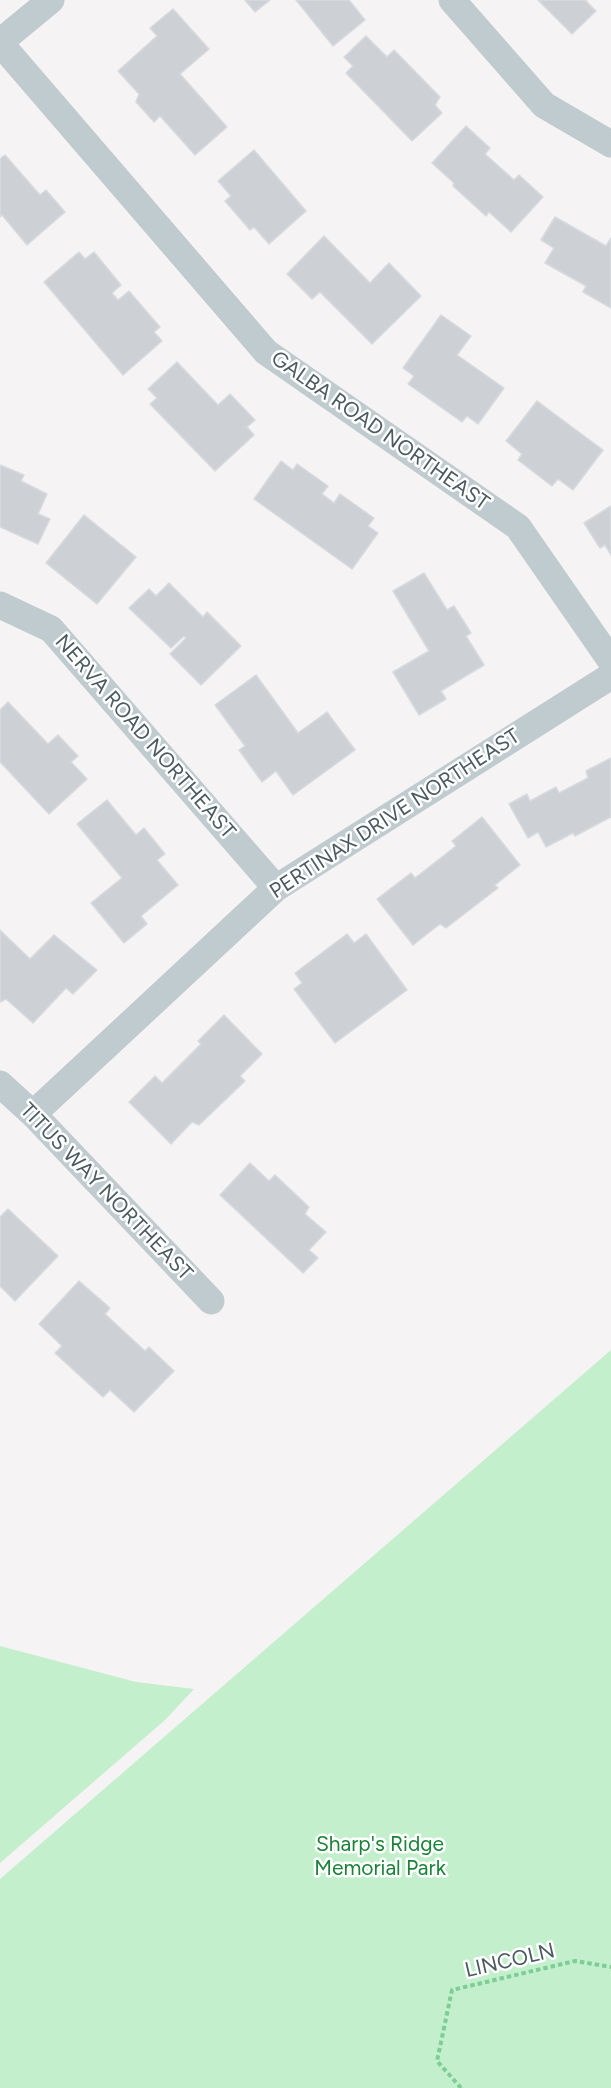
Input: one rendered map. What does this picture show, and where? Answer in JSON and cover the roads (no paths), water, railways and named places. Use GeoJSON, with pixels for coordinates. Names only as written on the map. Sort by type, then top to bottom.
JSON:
{"type":"FeatureCollection","features":[{"type":"Feature","properties":{"kind":"street"},"geometry":{"type":"LineString","coordinates":[[0,43],[51,0]]}},
{"type":"Feature","properties":{"kind":"street"},"geometry":{"type":"LineString","coordinates":[[452,0],[544,105],[611,144]]}},
{"type":"Feature","properties":{"kind":"street","name":"GALBA ROAD NORTHEAST"},"geometry":{"type":"LineString","coordinates":[[0,43],[266,352],[518,527],[611,661]]}},
{"type":"Feature","properties":{"kind":"street","name":"NERVA ROAD NORTHEAST"},"geometry":{"type":"LineString","coordinates":[[0,605],[51,629],[276,888]]}},
{"type":"Feature","properties":{"kind":"street","name":"PERTINAX DRIVE NORTHEAST"},"geometry":{"type":"LineString","coordinates":[[33,1114],[276,888],[611,676]]}},
{"type":"Feature","properties":{"kind":"street","name":"TITUS WAY NORTHEAST"},"geometry":{"type":"LineString","coordinates":[[0,1084],[33,1114],[211,1301]]}},
{"type":"Feature","properties":{"kind":"park label","name":"Sharp's Ridge Memorial Park"},"geometry":{"type":"Point","coordinates":[380,1857]}}]}
